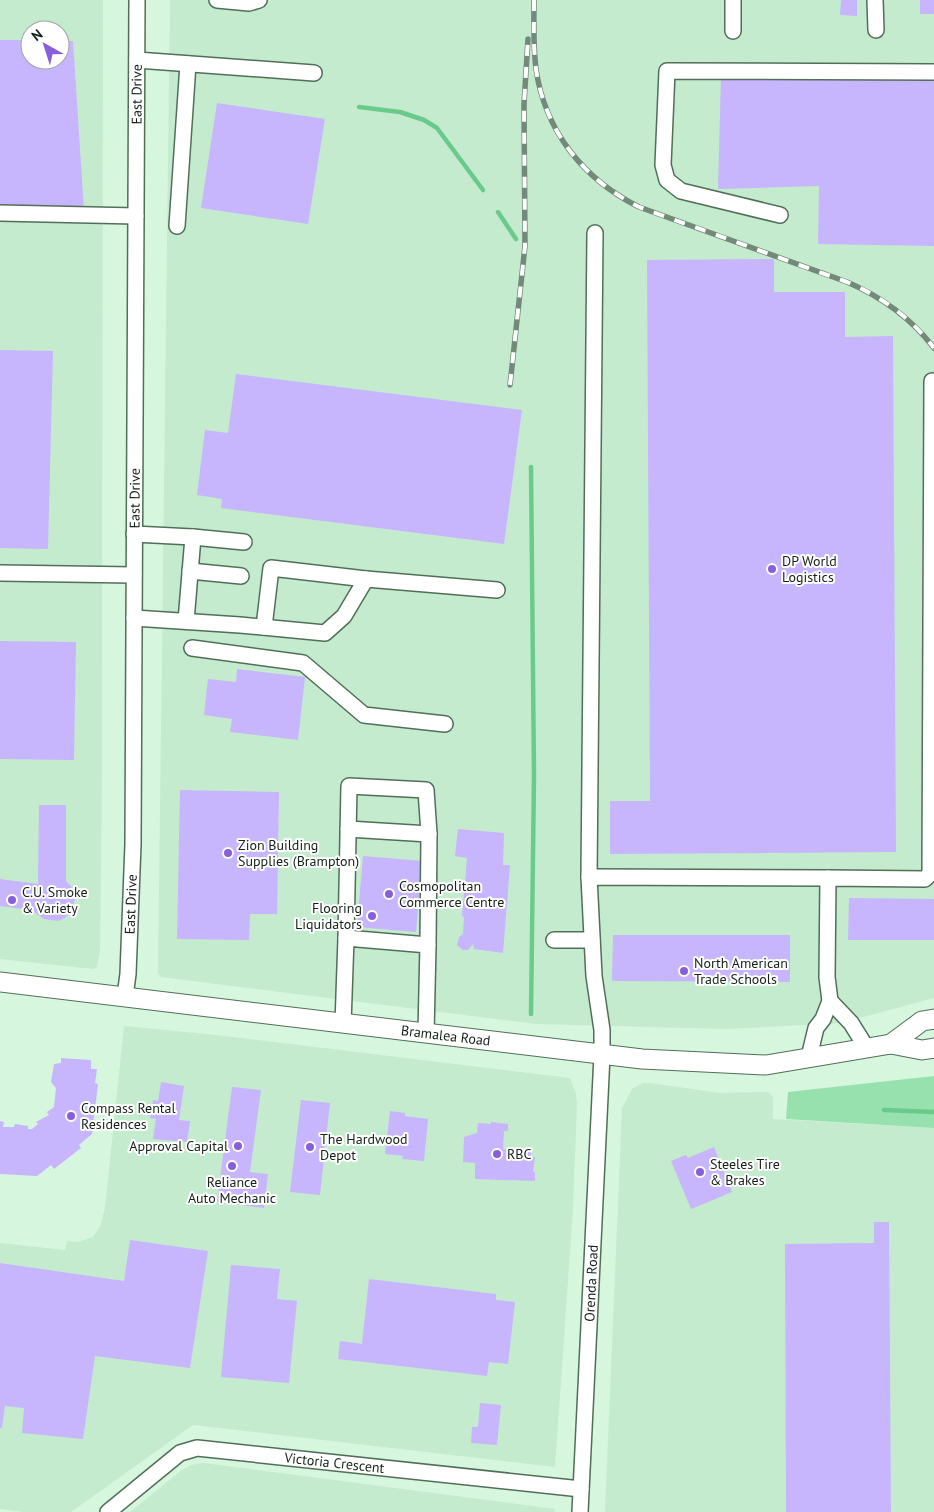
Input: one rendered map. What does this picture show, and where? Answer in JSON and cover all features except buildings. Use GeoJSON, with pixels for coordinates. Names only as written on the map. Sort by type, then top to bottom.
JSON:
{"type":"FeatureCollection","features":[{"type":"Feature","properties":{"kind":"main road","name":"Bramalea Road"},"geometry":{"type":"LineString","coordinates":[[0,982],[426,1034],[677,1062],[766,1065],[891,1044],[922,1050],[934,1048]]}},
{"type":"Feature","properties":{"kind":"main road","name":"Bramalea Road"},"geometry":{"type":"LineString","coordinates":[[891,1044],[922,1021],[934,1019]]}},
{"type":"Feature","properties":{"kind":"street","name":"East Drive"},"geometry":{"type":"LineString","coordinates":[[125,996],[128,974],[134,844],[137,0]]}},
{"type":"Feature","properties":{"kind":"street"},"geometry":{"type":"LineString","coordinates":[[217,0],[249,3],[260,0]]}},
{"type":"Feature","properties":{"kind":"street"},"geometry":{"type":"LineString","coordinates":[[733,0],[733,31]]}},
{"type":"Feature","properties":{"kind":"street"},"geometry":{"type":"LineString","coordinates":[[876,0],[876,30]]}},
{"type":"Feature","properties":{"kind":"street"},"geometry":{"type":"LineString","coordinates":[[137,60],[314,73]]}},
{"type":"Feature","properties":{"kind":"street"},"geometry":{"type":"LineString","coordinates":[[177,226],[188,64]]}},
{"type":"Feature","properties":{"kind":"street"},"geometry":{"type":"LineString","coordinates":[[780,214],[681,191],[667,180],[663,165],[667,71],[934,72]]}},
{"type":"Feature","properties":{"kind":"street"},"geometry":{"type":"LineString","coordinates":[[0,213],[136,216]]}},
{"type":"Feature","properties":{"kind":"street","name":"Orenda Road"},"geometry":{"type":"LineString","coordinates":[[580,1512],[602,1054],[602,1030],[594,976],[589,877],[595,233]]}},
{"type":"Feature","properties":{"kind":"street"},"geometry":{"type":"LineString","coordinates":[[589,877],[925,879],[930,874],[932,381]]}},
{"type":"Feature","properties":{"kind":"street"},"geometry":{"type":"LineString","coordinates":[[134,534],[244,542]]}},
{"type":"Feature","properties":{"kind":"street"},"geometry":{"type":"LineString","coordinates":[[186,621],[193,537]]}},
{"type":"Feature","properties":{"kind":"street"},"geometry":{"type":"LineString","coordinates":[[264,627],[271,568],[366,579],[498,590]]}},
{"type":"Feature","properties":{"kind":"street"},"geometry":{"type":"LineString","coordinates":[[190,571],[242,576]]}},
{"type":"Feature","properties":{"kind":"street"},"geometry":{"type":"LineString","coordinates":[[0,573],[134,575]]}},
{"type":"Feature","properties":{"kind":"street"},"geometry":{"type":"LineString","coordinates":[[134,618],[326,633],[344,616],[366,579]]}},
{"type":"Feature","properties":{"kind":"street"},"geometry":{"type":"LineString","coordinates":[[192,648],[303,663],[364,715],[445,724]]}},
{"type":"Feature","properties":{"kind":"street"},"geometry":{"type":"LineString","coordinates":[[343,1024],[349,786],[426,790],[429,834],[426,1034]]}},
{"type":"Feature","properties":{"kind":"street"},"geometry":{"type":"LineString","coordinates":[[348,829],[429,834]]}},
{"type":"Feature","properties":{"kind":"street"},"geometry":{"type":"LineString","coordinates":[[810,1057],[816,1028],[823,1018],[830,1001],[827,977],[828,878]]}},
{"type":"Feature","properties":{"kind":"street"},"geometry":{"type":"LineString","coordinates":[[346,938],[428,945]]}},
{"type":"Feature","properties":{"kind":"street"},"geometry":{"type":"LineString","coordinates":[[554,940],[592,940]]}},
{"type":"Feature","properties":{"kind":"street"},"geometry":{"type":"LineString","coordinates":[[830,1001],[851,1023],[866,1047]]}},
{"type":"Feature","properties":{"kind":"street","name":"Victoria Crescent"},"geometry":{"type":"LineString","coordinates":[[108,1512],[180,1453],[197,1448],[581,1489]]}},
{"type":"Feature","properties":{"kind":"shaded area"},"geometry":{"type":"Polygon","coordinates":[[[0,0],[103,0],[102,788],[100,951],[97,967],[93,969],[0,959],[0,0]]]}},
{"type":"Feature","properties":{"kind":"shaded area"},"geometry":{"type":"Polygon","coordinates":[[[170,0],[934,0],[934,998],[841,1023],[727,1029],[536,1024],[161,977],[158,973],[170,0]]]}},
{"type":"Feature","properties":{"kind":"shaded area"},"geometry":{"type":"Polygon","coordinates":[[[124,1026],[216,1035],[570,1078],[577,1103],[573,1209],[555,1467],[193,1425],[71,1512],[23,1512],[0,1509],[0,1243],[65,1250],[67,1241],[78,1242],[93,1237],[100,1227],[105,1208],[124,1026]]]}},
{"type":"Feature","properties":{"kind":"shaded area"},"geometry":{"type":"Polygon","coordinates":[[[643,1083],[720,1093],[768,1092],[773,1097],[773,1119],[934,1128],[934,1512],[605,1512],[622,1108],[632,1089],[643,1083]]]}},
{"type":"Feature","properties":{"kind":"shaded area"},"geometry":{"type":"Polygon","coordinates":[[[204,1463],[555,1509],[555,1512],[130,1512],[182,1470],[191,1465],[204,1463]]]}},
{"type":"Feature","properties":{"kind":"green space"},"geometry":{"type":"Polygon","coordinates":[[[934,1076],[934,1128],[786,1119],[788,1092],[934,1076]]]}},
{"type":"Feature","properties":{"kind":"waterway"},"geometry":{"type":"LineString","coordinates":[[359,107],[400,112],[424,120],[437,128],[483,190]]}},
{"type":"Feature","properties":{"kind":"waterway"},"geometry":{"type":"LineString","coordinates":[[498,212],[516,239]]}},
{"type":"Feature","properties":{"kind":"waterway"},"geometry":{"type":"LineString","coordinates":[[531,467],[534,775],[531,1014]]}},
{"type":"Feature","properties":{"kind":"waterway"},"geometry":{"type":"LineString","coordinates":[[884,1110],[934,1112]]}},
{"type":"Feature","properties":{"kind":"railway"},"geometry":{"type":"LineString","coordinates":[[534,0],[536,69],[548,113],[570,151],[601,182],[619,196],[639,207],[860,288],[884,301],[905,317],[934,348]]}},
{"type":"Feature","properties":{"kind":"railway"},"geometry":{"type":"LineString","coordinates":[[510,385],[525,246],[524,104],[528,39]]}},
{"type":"Feature","properties":{"kind":"place","name":"DP World Logistics"},"geometry":{"type":"Point","coordinates":[772,569]}},
{"type":"Feature","properties":{"kind":"place","name":"Zion Building Supplies (Brampton)"},"geometry":{"type":"Point","coordinates":[228,853]}},
{"type":"Feature","properties":{"kind":"place","name":"Cosmopolitan Commerce Centre"},"geometry":{"type":"Point","coordinates":[389,894]}},
{"type":"Feature","properties":{"kind":"place","name":"C.U. Smoke & Variety"},"geometry":{"type":"Point","coordinates":[12,900]}},
{"type":"Feature","properties":{"kind":"place","name":"Flooring Liquidators"},"geometry":{"type":"Point","coordinates":[372,916]}},
{"type":"Feature","properties":{"kind":"place","name":"North American Trade Schools"},"geometry":{"type":"Point","coordinates":[684,971]}},
{"type":"Feature","properties":{"kind":"place","name":"Compass Rental Residences"},"geometry":{"type":"Point","coordinates":[71,1116]}},
{"type":"Feature","properties":{"kind":"place","name":"Approval Capital"},"geometry":{"type":"Point","coordinates":[238,1146]}},
{"type":"Feature","properties":{"kind":"place","name":"The Hardwood Depot"},"geometry":{"type":"Point","coordinates":[310,1147]}},
{"type":"Feature","properties":{"kind":"place","name":"RBC"},"geometry":{"type":"Point","coordinates":[497,1154]}},
{"type":"Feature","properties":{"kind":"place","name":"Reliance Auto Mechanic"},"geometry":{"type":"Point","coordinates":[232,1166]}},
{"type":"Feature","properties":{"kind":"place","name":"Steeles Tire & Brakes"},"geometry":{"type":"Point","coordinates":[700,1172]}}]}
